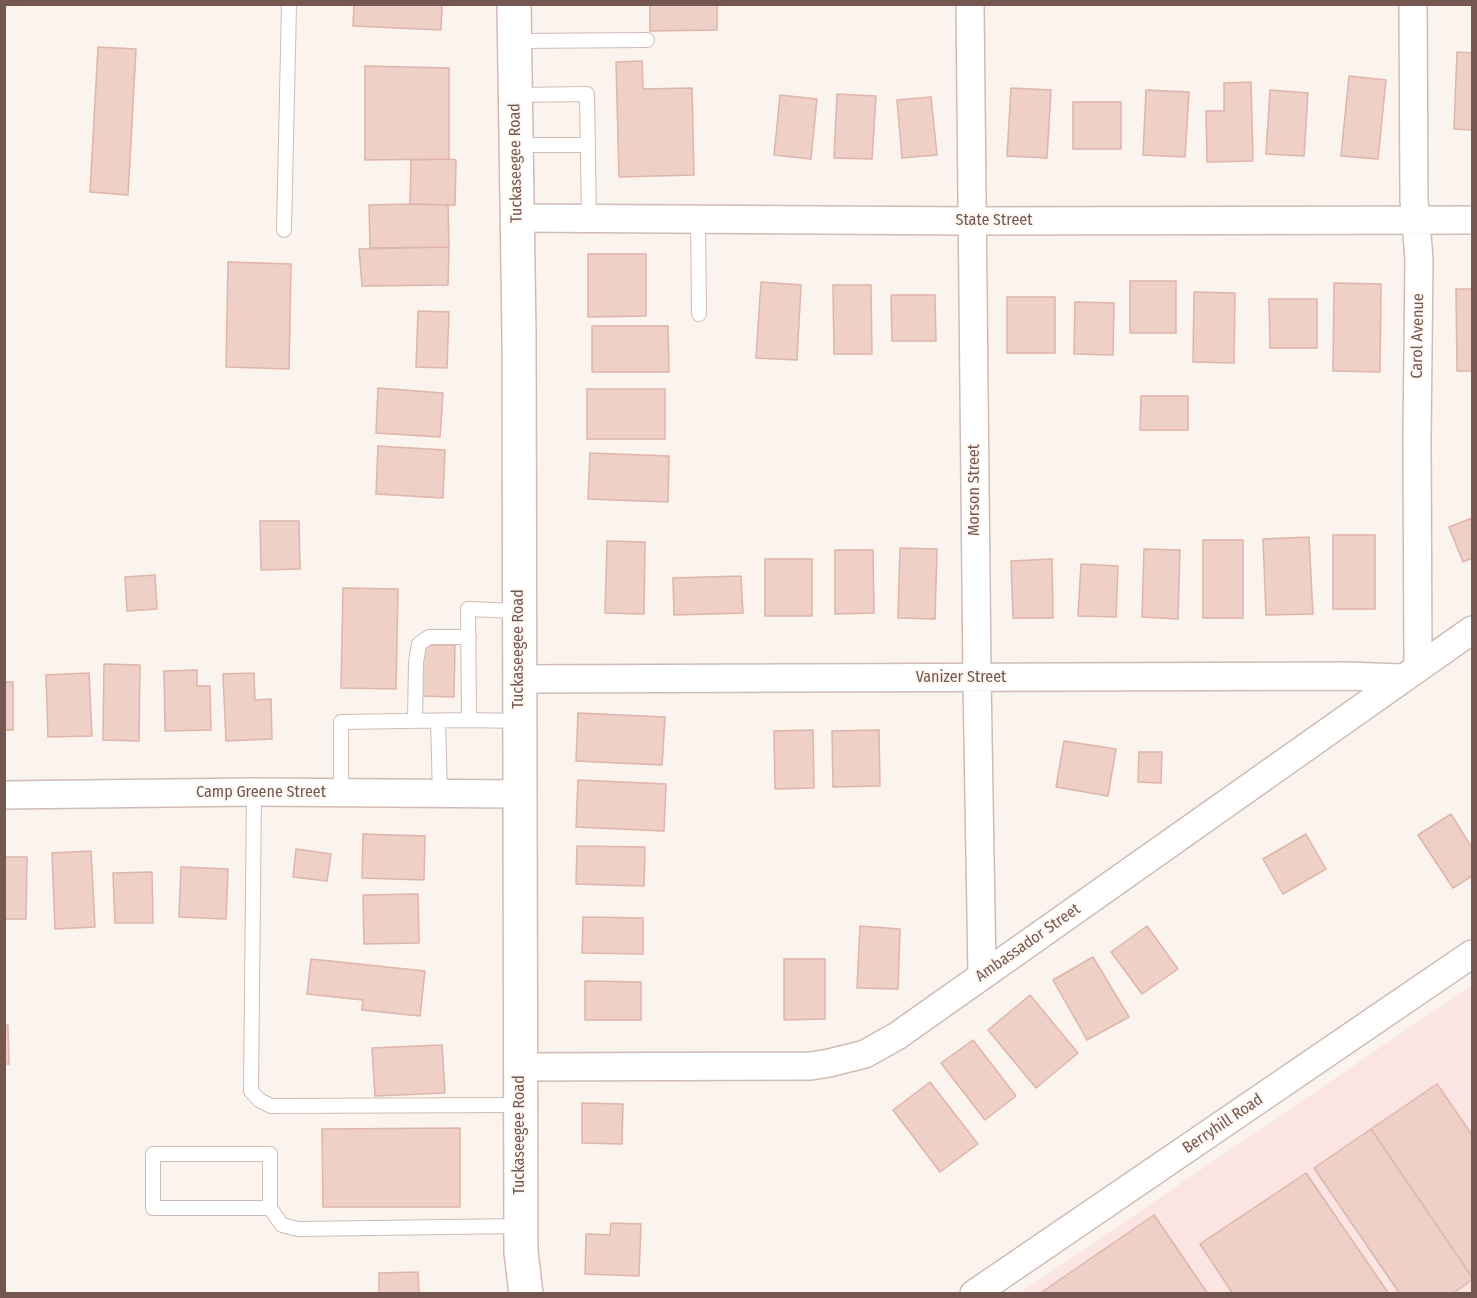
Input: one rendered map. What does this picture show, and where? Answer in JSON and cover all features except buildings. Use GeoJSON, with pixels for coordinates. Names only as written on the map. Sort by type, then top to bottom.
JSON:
{"type":"FeatureCollection","features":[{"type":"Feature","properties":{"kind":"main road","name":"Tuckaseegee Road"},"geometry":{"type":"LineString","coordinates":[[514,4],[519,346],[518,794],[521,1252],[526,1293]]}},
{"type":"Feature","properties":{"kind":"street","name":"Morson Street"},"geometry":{"type":"LineString","coordinates":[[970,4],[982,975]]}},
{"type":"Feature","properties":{"kind":"street","name":"Carol Avenue"},"geometry":{"type":"LineString","coordinates":[[1410,672],[1417,437],[1419,259],[1414,199],[1413,4]]}},
{"type":"Feature","properties":{"kind":"street","name":"State Street"},"geometry":{"type":"LineString","coordinates":[[516,218],[973,221],[1473,220]]}},
{"type":"Feature","properties":{"kind":"street","name":"Ambassador Street"},"geometry":{"type":"LineString","coordinates":[[520,1067],[811,1066],[830,1064],[865,1054],[897,1036],[1410,672],[1473,630]]}},
{"type":"Feature","properties":{"kind":"street","name":"Vanizer Street"},"geometry":{"type":"LineString","coordinates":[[519,679],[1410,672]]}},
{"type":"Feature","properties":{"kind":"street","name":"Camp Greene Street"},"geometry":{"type":"LineString","coordinates":[[4,795],[254,792],[518,794]]}},
{"type":"Feature","properties":{"kind":"street","name":"Berryhill Road"},"geometry":{"type":"LineString","coordinates":[[985,1290],[1473,954]]}},
{"type":"Feature","properties":{"kind":"lane"},"geometry":{"type":"LineString","coordinates":[[284,230],[289,4]]}},
{"type":"Feature","properties":{"kind":"lane"},"geometry":{"type":"LineString","coordinates":[[514,41],[647,40]]}},
{"type":"Feature","properties":{"kind":"lane"},"geometry":{"type":"LineString","coordinates":[[515,95],[588,94],[589,219]]}},
{"type":"Feature","properties":{"kind":"lane"},"geometry":{"type":"LineString","coordinates":[[515,145],[588,145]]}},
{"type":"Feature","properties":{"kind":"lane"},"geometry":{"type":"LineString","coordinates":[[698,219],[699,314]]}},
{"type":"Feature","properties":{"kind":"lane"},"geometry":{"type":"LineString","coordinates":[[469,720],[468,609],[518,611]]}},
{"type":"Feature","properties":{"kind":"lane"},"geometry":{"type":"LineString","coordinates":[[415,721],[416,662],[419,644],[429,637],[469,637]]}},
{"type":"Feature","properties":{"kind":"lane"},"geometry":{"type":"LineString","coordinates":[[438,721],[440,794]]}},
{"type":"Feature","properties":{"kind":"lane"},"geometry":{"type":"LineString","coordinates":[[341,792],[341,722],[519,721]]}},
{"type":"Feature","properties":{"kind":"lane"},"geometry":{"type":"LineString","coordinates":[[254,792],[251,1091],[259,1100],[271,1106],[520,1105]]}},
{"type":"Feature","properties":{"kind":"lane"},"geometry":{"type":"LineString","coordinates":[[270,1208],[153,1208],[153,1154],[270,1154],[270,1208],[282,1225],[298,1229],[521,1226]]}},
{"type":"Feature","properties":{"kind":"shaded area"},"geometry":{"type":"Polygon","coordinates":[[[1472,985],[1472,1293],[1020,1293],[1472,985]]]}}]}
